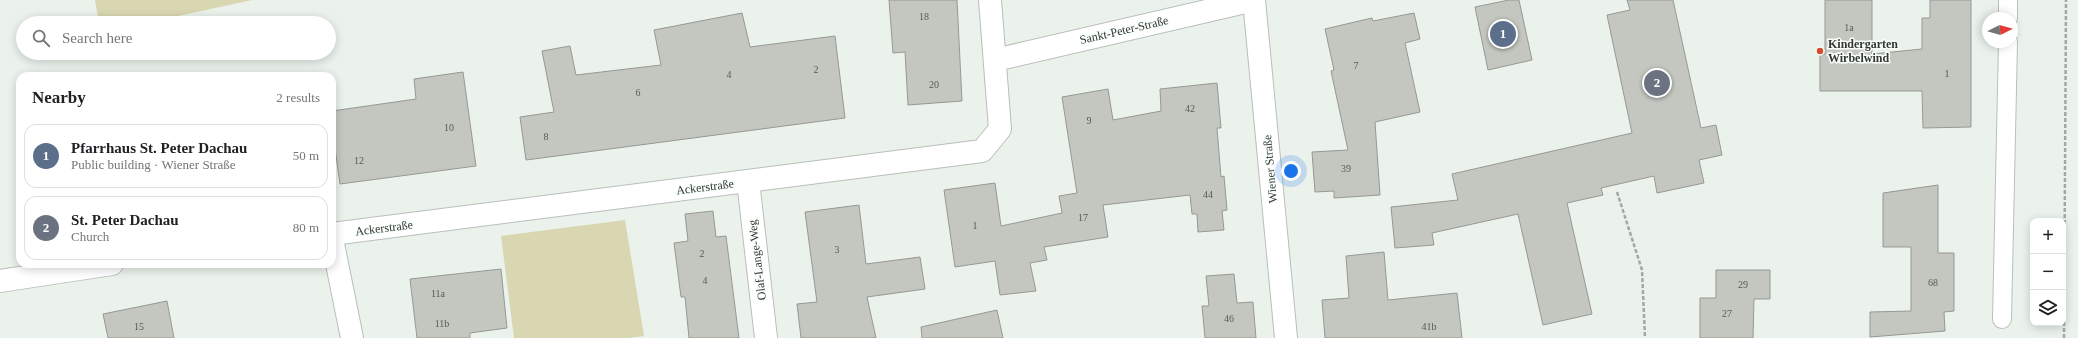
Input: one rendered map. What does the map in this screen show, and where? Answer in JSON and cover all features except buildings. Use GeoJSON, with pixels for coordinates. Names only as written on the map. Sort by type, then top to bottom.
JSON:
{"type":"FeatureCollection","features":[{"type":"Feature","properties":{"kind":"street","name":"Ackerstraße"},"geometry":{"type":"LineString","coordinates":[[336,233],[982,151],[1000,129],[990,0]]}},
{"type":"Feature","properties":{"kind":"street","name":"Sankt-Peter-Straße"},"geometry":{"type":"LineString","coordinates":[[995,60],[1254,0]]}},
{"type":"Feature","properties":{"kind":"street","name":"Wiener Straße"},"geometry":{"type":"LineString","coordinates":[[1254,0],[1286,338]]}},
{"type":"Feature","properties":{"kind":"street","name":"Olaf-Lange-Weg"},"geometry":{"type":"LineString","coordinates":[[748,181],[766,338]]}},
{"type":"Feature","properties":{"kind":"street"},"geometry":{"type":"LineString","coordinates":[[336,259],[352,338]]}},
{"type":"Feature","properties":{"kind":"street"},"geometry":{"type":"LineString","coordinates":[[0,281],[86,268]]}},
{"type":"Feature","properties":{"kind":"lane"},"geometry":{"type":"LineString","coordinates":[[2008,0],[2008,12]]}},
{"type":"Feature","properties":{"kind":"lane"},"geometry":{"type":"LineString","coordinates":[[2002,319],[2008,48]]}},
{"type":"Feature","properties":{"kind":"path"},"geometry":{"type":"LineString","coordinates":[[2064,338],[2066,0]]}},
{"type":"Feature","properties":{"kind":"path"},"geometry":{"type":"LineString","coordinates":[[1617,192],[1642,270],[1644,338]]}},
{"type":"Feature","properties":{"kind":"green space"},"geometry":{"type":"Polygon","coordinates":[[[95,0],[252,0],[178,16],[98,16],[95,0]]]}},
{"type":"Feature","properties":{"kind":"green space"},"geometry":{"type":"Polygon","coordinates":[[[625,220],[644,336],[629,338],[514,338],[501,236],[625,220]]]}},
{"type":"Feature","properties":{"kind":"place","name":"Pfarrhaus St. Peter Dachau"},"geometry":{"type":"Point","coordinates":[1503,34]}},
{"type":"Feature","properties":{"kind":"place","name":"Kindergarten Wirbelwind"},"geometry":{"type":"Point","coordinates":[1820,51]}},
{"type":"Feature","properties":{"kind":"place","name":"St. Peter Dachau"},"geometry":{"type":"Point","coordinates":[1657,83]}}]}
